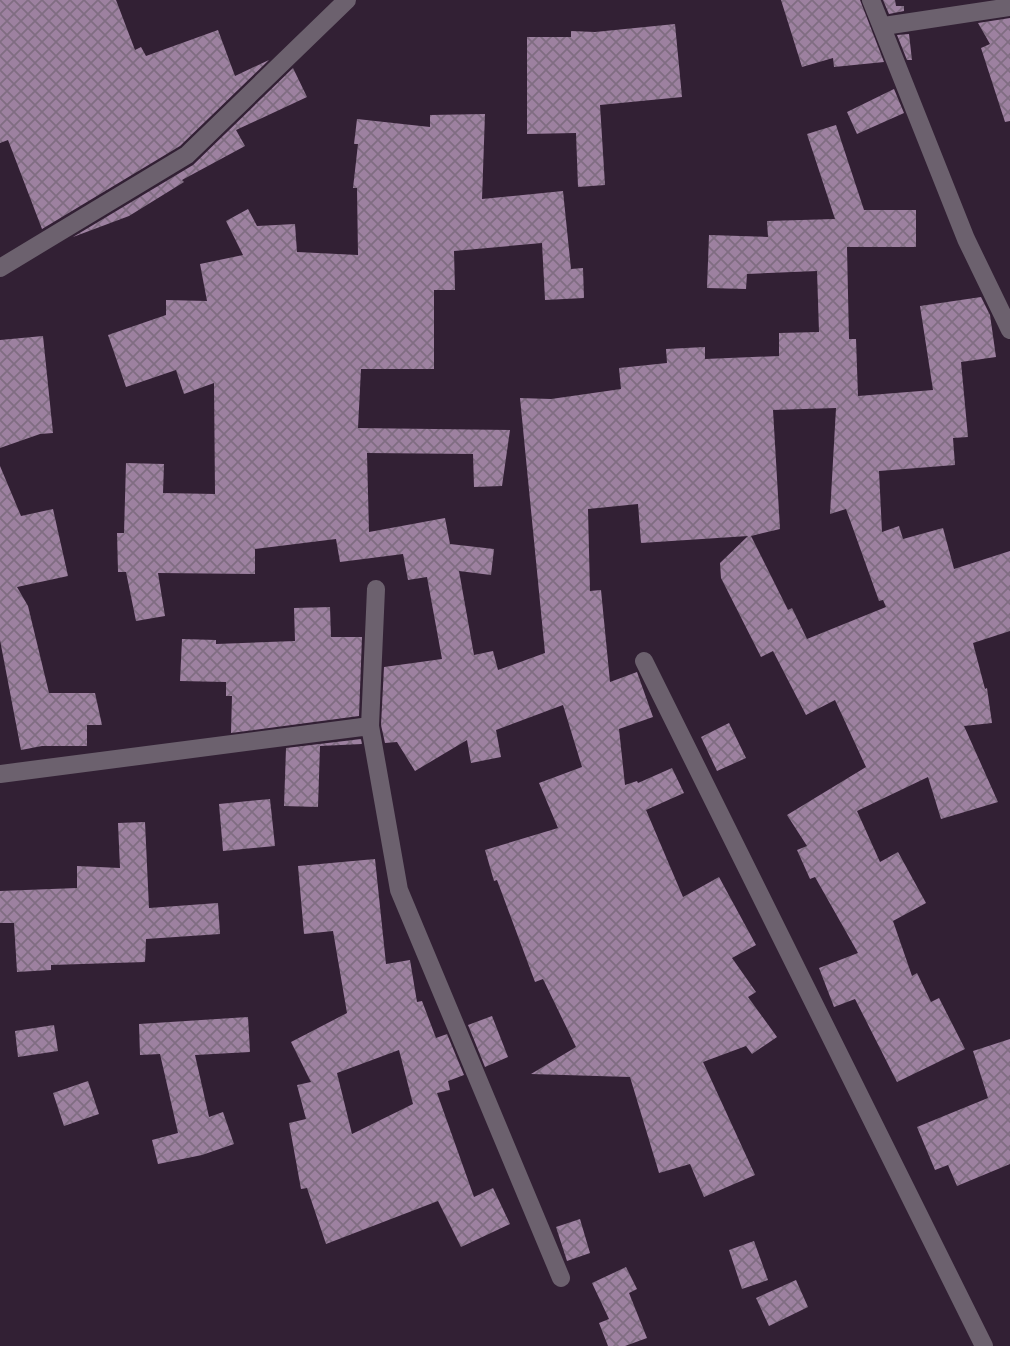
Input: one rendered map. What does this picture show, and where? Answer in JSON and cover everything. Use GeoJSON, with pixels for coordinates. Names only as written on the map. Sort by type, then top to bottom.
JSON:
{"type":"FeatureCollection","features":[{"type":"Feature","properties":{"kind":"street"},"geometry":{"type":"LineString","coordinates":[[0,268],[187,155],[347,0]]}},
{"type":"Feature","properties":{"kind":"street"},"geometry":{"type":"LineString","coordinates":[[871,0],[884,26],[965,239],[1010,330]]}},
{"type":"Feature","properties":{"kind":"street"},"geometry":{"type":"LineString","coordinates":[[884,26],[1010,7]]}},
{"type":"Feature","properties":{"kind":"street"},"geometry":{"type":"LineString","coordinates":[[376,589],[370,726],[399,890],[561,1278]]}},
{"type":"Feature","properties":{"kind":"street"},"geometry":{"type":"LineString","coordinates":[[644,661],[984,1346]]}},
{"type":"Feature","properties":{"kind":"street"},"geometry":{"type":"LineString","coordinates":[[0,774],[370,726]]}},
{"type":"Feature","properties":{"kind":"building"},"geometry":{"type":"Polygon","coordinates":[[[0,0],[116,0],[135,50],[141,47],[146,56],[218,30],[235,76],[269,60],[180,146],[42,229],[8,140],[0,143],[0,0]]]}},
{"type":"Feature","properties":{"kind":"building"},"geometry":{"type":"Polygon","coordinates":[[[781,0],[860,0],[884,62],[834,67],[833,58],[802,67],[781,0]]]}},
{"type":"Feature","properties":{"kind":"building"},"geometry":{"type":"Polygon","coordinates":[[[883,0],[895,0],[896,6],[904,6],[904,11],[889,14],[883,0]]]}},
{"type":"Feature","properties":{"kind":"building"},"geometry":{"type":"Polygon","coordinates":[[[1010,18],[1010,121],[1005,122],[981,48],[990,44],[978,23],[1010,18]]]}},
{"type":"Feature","properties":{"kind":"building"},"geometry":{"type":"Polygon","coordinates":[[[675,24],[682,97],[600,105],[605,185],[578,187],[576,133],[527,134],[527,37],[571,37],[571,31],[595,32],[675,24]]]}},
{"type":"Feature","properties":{"kind":"building"},"geometry":{"type":"Polygon","coordinates":[[[909,34],[912,60],[907,60],[897,35],[909,34]]]}},
{"type":"Feature","properties":{"kind":"building"},"geometry":{"type":"Polygon","coordinates":[[[293,68],[307,97],[236,130],[245,146],[182,180],[184,182],[129,216],[73,237],[193,165],[293,68]]]}},
{"type":"Feature","properties":{"kind":"building"},"geometry":{"type":"Polygon","coordinates":[[[894,89],[904,113],[857,134],[847,112],[894,89]]]}},
{"type":"Feature","properties":{"kind":"building"},"geometry":{"type":"Polygon","coordinates":[[[485,114],[482,199],[563,191],[571,269],[583,268],[584,298],[545,300],[542,243],[454,251],[455,290],[434,290],[434,369],[361,369],[358,428],[510,430],[502,486],[474,487],[473,454],[367,453],[369,532],[445,518],[450,544],[494,549],[491,575],[459,571],[474,655],[493,651],[498,670],[545,653],[520,398],[551,399],[621,389],[619,368],[667,363],[666,349],[705,347],[705,359],[779,356],[779,333],[819,332],[817,271],[747,274],[746,289],[707,288],[709,235],[768,237],[767,221],[835,219],[807,134],[836,125],[864,210],[916,210],[916,247],[847,247],[849,339],[856,339],[858,396],[933,390],[920,306],[981,297],[990,315],[996,357],[961,362],[968,437],[953,438],[955,465],[879,471],[882,532],[899,526],[903,539],[943,528],[954,569],[1010,551],[1010,631],[973,643],[985,689],[987,688],[992,723],[964,726],[998,802],[941,819],[928,777],[857,811],[880,862],[898,852],[926,903],[893,921],[912,976],[917,973],[931,1002],[939,998],[965,1049],[897,1082],[855,999],[834,1007],[819,968],[858,953],[815,877],[810,879],[797,850],[807,846],[787,815],[866,767],[835,700],[806,715],[773,651],[761,657],[721,578],[720,563],[748,536],[641,543],[638,504],[588,509],[590,591],[601,590],[610,682],[637,672],[653,717],[619,729],[625,785],[637,781],[638,783],[672,768],[684,793],[646,810],[683,897],[719,877],[756,945],[732,958],[756,992],[748,997],[777,1037],[752,1054],[746,1046],[703,1062],[755,1175],[704,1197],[690,1164],[659,1173],[630,1077],[531,1074],[576,1047],[543,979],[535,982],[497,880],[494,881],[485,850],[558,828],[539,783],[582,767],[563,705],[496,730],[501,757],[471,763],[467,740],[415,771],[397,742],[385,743],[381,725],[384,667],[442,659],[427,577],[408,580],[403,554],[340,562],[336,539],[255,549],[255,574],[158,573],[165,616],[136,621],[126,572],[118,572],[117,533],[124,533],[126,463],[164,464],[163,493],[215,494],[214,383],[184,394],[176,370],[126,387],[108,335],[166,315],[166,300],[207,301],[200,264],[243,255],[226,221],[248,209],[257,226],[295,224],[297,252],[358,255],[357,188],[353,188],[358,144],[354,144],[357,119],[430,127],[430,115],[485,114]],[[836,408],[773,410],[780,529],[751,536],[788,610],[792,608],[807,639],[886,607],[883,600],[879,601],[846,509],[830,514],[836,408]]]}},
{"type":"Feature","properties":{"kind":"building"},"geometry":{"type":"Polygon","coordinates":[[[43,336],[53,433],[40,434],[0,448],[0,340],[43,336]]]}},
{"type":"Feature","properties":{"kind":"building"},"geometry":{"type":"Polygon","coordinates":[[[0,466],[21,516],[53,509],[68,576],[17,587],[28,606],[49,693],[95,693],[102,725],[87,725],[87,746],[42,746],[21,750],[0,640],[0,466]]]}},
{"type":"Feature","properties":{"kind":"building"},"geometry":{"type":"Polygon","coordinates":[[[330,607],[331,637],[362,637],[359,716],[231,733],[232,696],[226,696],[226,682],[180,681],[182,639],[216,640],[216,644],[295,641],[294,608],[330,607]]]}},
{"type":"Feature","properties":{"kind":"building"},"geometry":{"type":"Polygon","coordinates":[[[729,723],[746,758],[717,771],[701,737],[729,723]]]}},
{"type":"Feature","properties":{"kind":"building"},"geometry":{"type":"Polygon","coordinates":[[[361,739],[362,744],[320,746],[318,807],[284,806],[286,748],[361,739]]]}},
{"type":"Feature","properties":{"kind":"building"},"geometry":{"type":"Polygon","coordinates":[[[270,799],[275,846],[223,851],[219,804],[270,799]]]}},
{"type":"Feature","properties":{"kind":"building"},"geometry":{"type":"Polygon","coordinates":[[[145,822],[149,908],[218,903],[220,934],[146,939],[145,962],[51,965],[51,970],[17,972],[14,923],[0,923],[0,891],[77,888],[77,866],[120,868],[118,823],[145,822]]]}},
{"type":"Feature","properties":{"kind":"building"},"geometry":{"type":"Polygon","coordinates":[[[375,859],[386,964],[410,960],[417,1002],[422,1001],[436,1038],[447,1034],[464,1075],[448,1081],[450,1090],[437,1093],[474,1197],[493,1188],[510,1224],[461,1247],[438,1201],[326,1244],[307,1188],[301,1189],[289,1123],[306,1119],[297,1085],[311,1082],[291,1042],[347,1013],[333,931],[304,934],[298,866],[375,859]],[[399,1050],[337,1073],[352,1134],[413,1104],[399,1050]]]}},
{"type":"Feature","properties":{"kind":"building"},"geometry":{"type":"Polygon","coordinates":[[[492,1016],[508,1057],[485,1067],[468,1025],[492,1016]]]}},
{"type":"Feature","properties":{"kind":"building"},"geometry":{"type":"Polygon","coordinates":[[[248,1017],[250,1052],[195,1055],[209,1117],[223,1112],[234,1144],[202,1155],[158,1164],[152,1140],[178,1133],[160,1054],[140,1055],[139,1024],[248,1017]]]}},
{"type":"Feature","properties":{"kind":"building"},"geometry":{"type":"Polygon","coordinates":[[[54,1025],[58,1051],[18,1057],[15,1031],[54,1025]]]}},
{"type":"Feature","properties":{"kind":"building"},"geometry":{"type":"Polygon","coordinates":[[[1010,1039],[1010,1164],[957,1186],[948,1165],[935,1170],[917,1127],[988,1098],[973,1051],[1010,1039]]]}},
{"type":"Feature","properties":{"kind":"building"},"geometry":{"type":"Polygon","coordinates":[[[88,1081],[99,1114],[64,1126],[53,1093],[88,1081]]]}},
{"type":"Feature","properties":{"kind":"building"},"geometry":{"type":"Polygon","coordinates":[[[580,1219],[590,1253],[567,1261],[556,1227],[580,1219]]]}},
{"type":"Feature","properties":{"kind":"building"},"geometry":{"type":"Polygon","coordinates":[[[754,1241],[768,1280],[742,1289],[729,1250],[754,1241]]]}},
{"type":"Feature","properties":{"kind":"building"},"geometry":{"type":"Polygon","coordinates":[[[626,1267],[637,1289],[629,1293],[647,1338],[625,1346],[608,1346],[599,1323],[609,1319],[592,1283],[626,1267]]]}},
{"type":"Feature","properties":{"kind":"building"},"geometry":{"type":"Polygon","coordinates":[[[796,1280],[808,1307],[769,1326],[756,1298],[796,1280]]]}}]}
